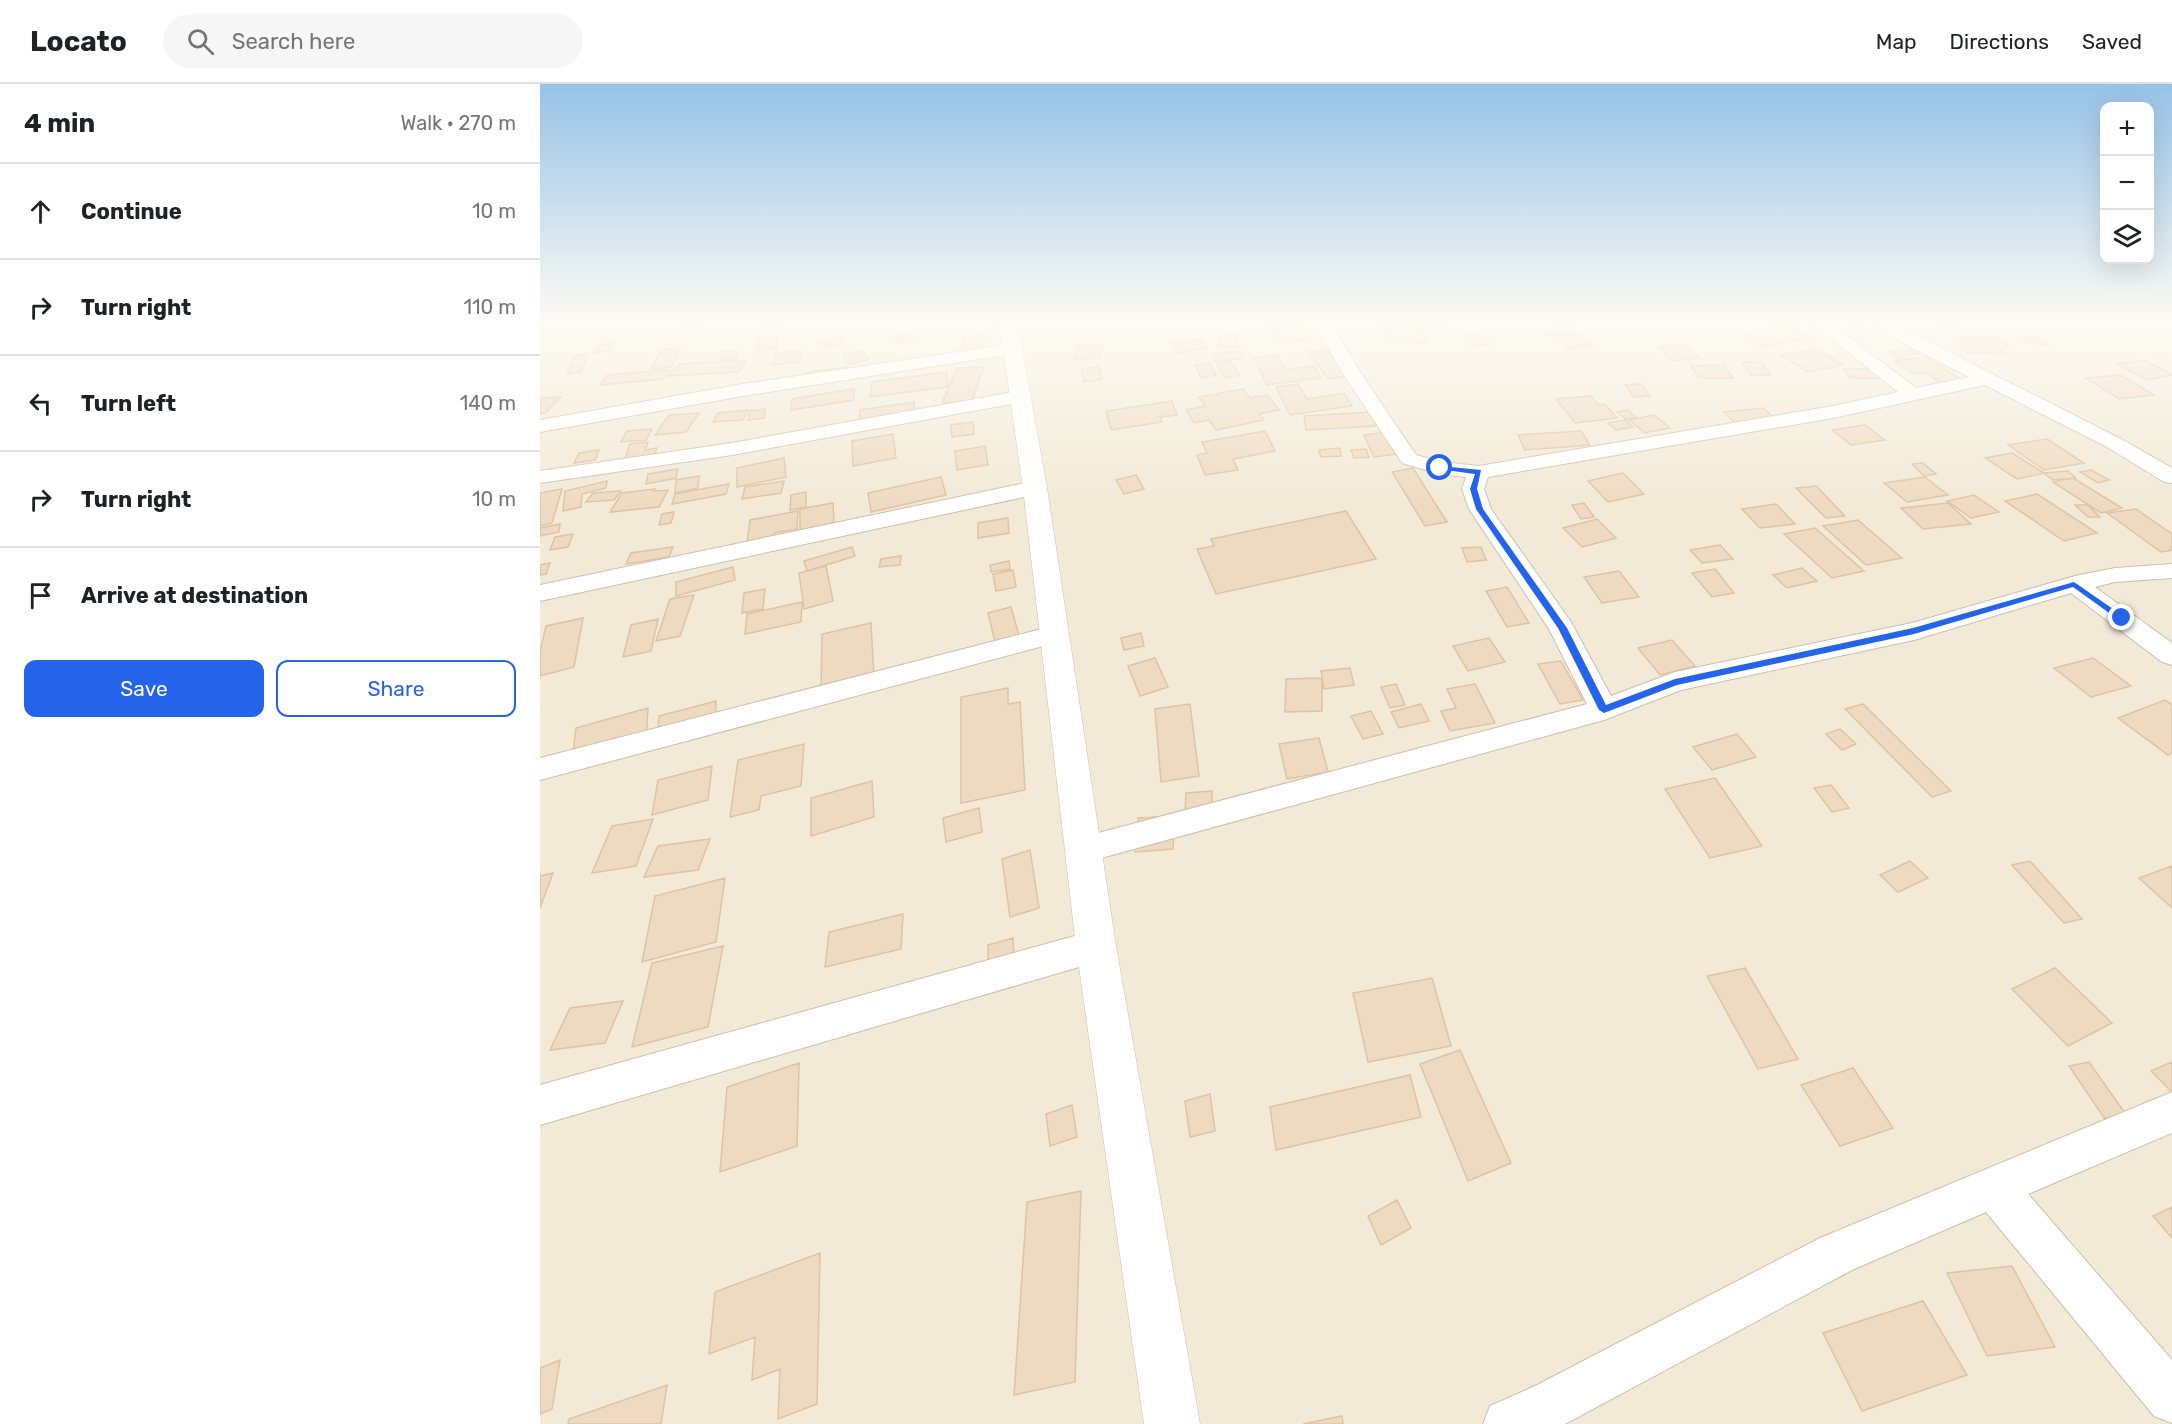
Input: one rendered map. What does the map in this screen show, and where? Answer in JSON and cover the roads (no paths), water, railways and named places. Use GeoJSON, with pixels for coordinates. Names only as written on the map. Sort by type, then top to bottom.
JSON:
{"type":"FeatureCollection","features":[{"type":"Feature","properties":{"kind":"main road"},"geometry":{"type":"LineString","coordinates":[[1018,383],[1035,488],[1096,946],[1172,1424]]}},
{"type":"Feature","properties":{"kind":"street"},"geometry":{"type":"LineString","coordinates":[[540,426],[779,383]]}},
{"type":"Feature","properties":{"kind":"street"},"geometry":{"type":"LineString","coordinates":[[1358,383],[1409,459],[1440,468],[1479,472],[1821,414],[1972,383]]}},
{"type":"Feature","properties":{"kind":"street"},"geometry":{"type":"LineString","coordinates":[[1897,383],[1913,395]]}},
{"type":"Feature","properties":{"kind":"street"},"geometry":{"type":"LineString","coordinates":[[1989,383],[2114,443],[2172,477]]}},
{"type":"Feature","properties":{"kind":"street"},"geometry":{"type":"LineString","coordinates":[[540,477],[732,449],[1020,398]]}},
{"type":"Feature","properties":{"kind":"street"},"geometry":{"type":"LineString","coordinates":[[1479,472],[1473,489],[1480,509],[1562,628],[1604,710]]}},
{"type":"Feature","properties":{"kind":"street"},"geometry":{"type":"LineString","coordinates":[[540,593],[1035,488]]}},
{"type":"Feature","properties":{"kind":"street"},"geometry":{"type":"LineString","coordinates":[[1083,850],[1604,710],[1675,682],[1914,631],[2074,584],[2115,575],[2172,571]]}},
{"type":"Feature","properties":{"kind":"street"},"geometry":{"type":"LineString","coordinates":[[2074,584],[2172,656]]}},
{"type":"Feature","properties":{"kind":"street"},"geometry":{"type":"LineString","coordinates":[[540,769],[1053,635]]}},
{"type":"Feature","properties":{"kind":"street"},"geometry":{"type":"LineString","coordinates":[[540,1105],[1096,946]]}},
{"type":"Feature","properties":{"kind":"street"},"geometry":{"type":"LineString","coordinates":[[1508,1424],[1553,1404],[1836,1254],[2172,1112]]}},
{"type":"Feature","properties":{"kind":"street"},"geometry":{"type":"LineString","coordinates":[[1994,1188],[2172,1398]]}}]}
